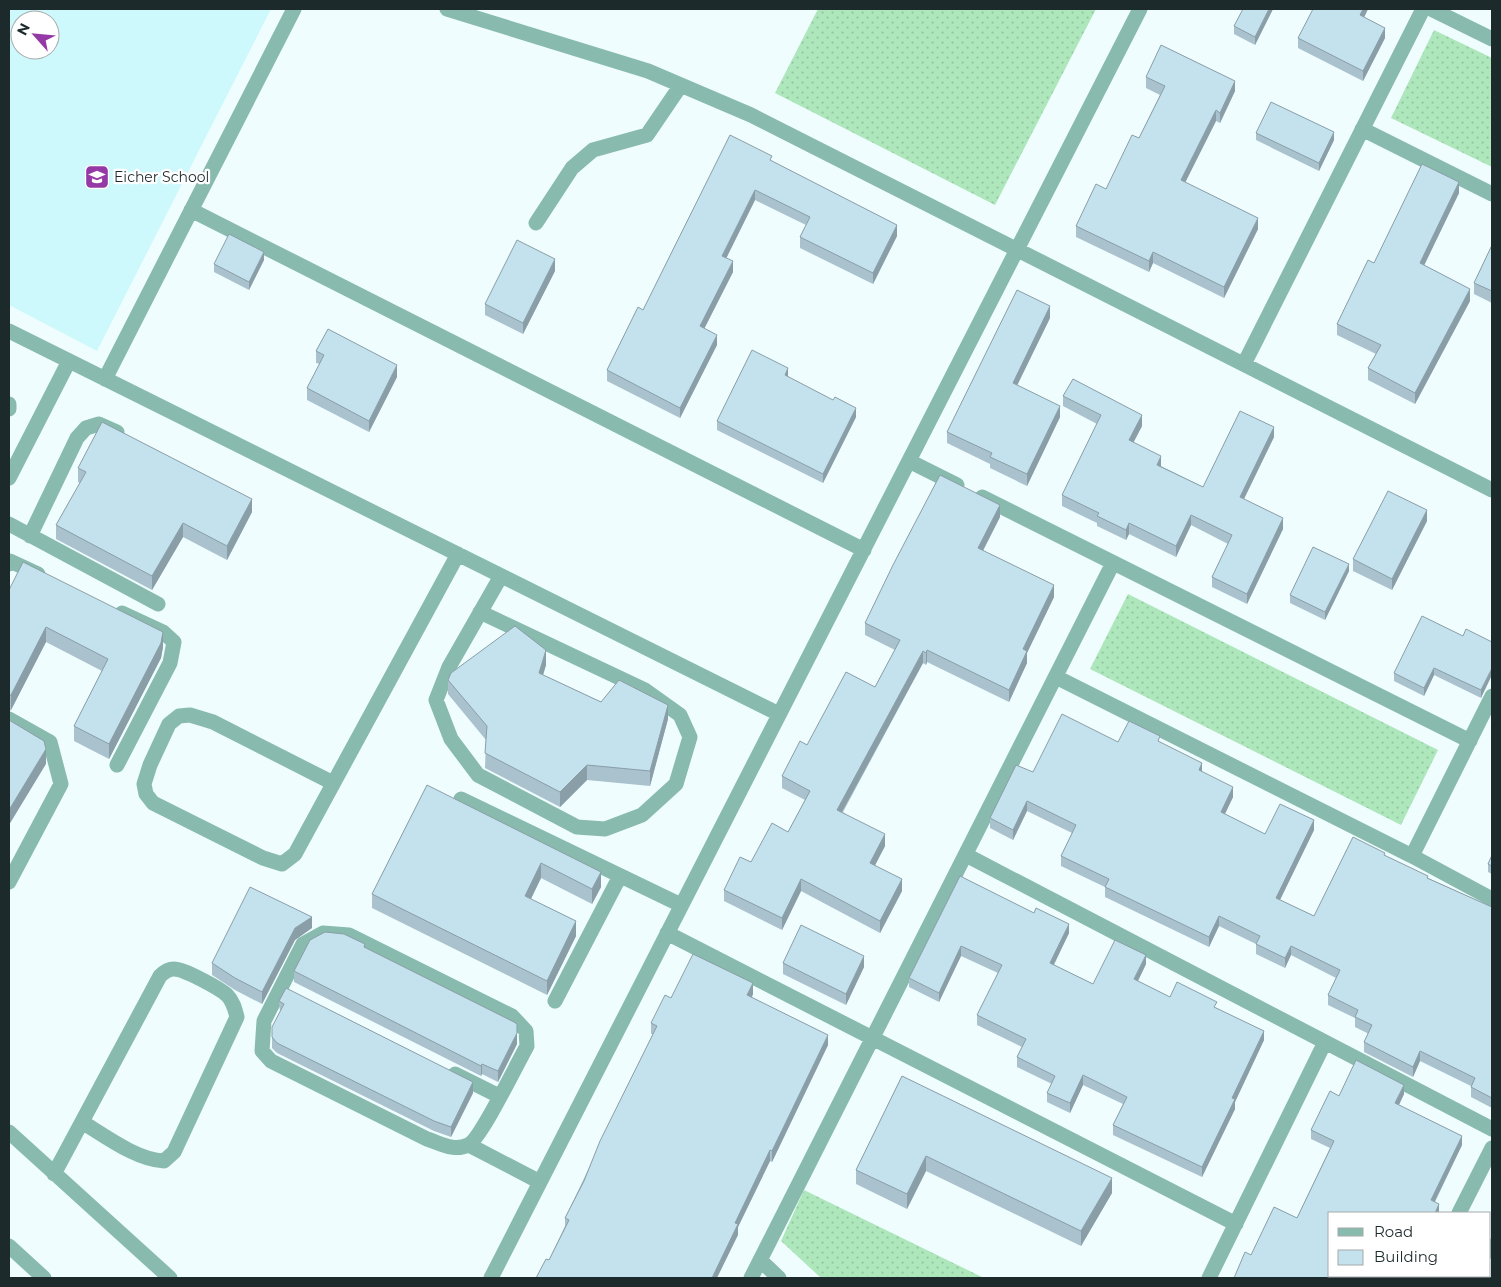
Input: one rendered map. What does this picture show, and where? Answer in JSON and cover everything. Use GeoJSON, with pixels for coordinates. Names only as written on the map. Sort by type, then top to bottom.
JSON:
{"type":"FeatureCollection","features":[{"type":"Feature","properties":{"kind":"street"},"geometry":{"type":"LineString","coordinates":[[105,380],[294,9]]}},
{"type":"Feature","properties":{"kind":"street"},"geometry":{"type":"LineString","coordinates":[[447,9],[648,71],[751,115],[1492,490]]}},
{"type":"Feature","properties":{"kind":"street"},"geometry":{"type":"LineString","coordinates":[[491,1278],[1140,9]]}},
{"type":"Feature","properties":{"kind":"street"},"geometry":{"type":"LineString","coordinates":[[1244,364],[1423,9]]}},
{"type":"Feature","properties":{"kind":"street"},"geometry":{"type":"LineString","coordinates":[[1431,9],[1492,38]]}},
{"type":"Feature","properties":{"kind":"street"},"geometry":{"type":"LineString","coordinates":[[536,223],[572,168],[592,150],[647,135],[681,85]]}},
{"type":"Feature","properties":{"kind":"street"},"geometry":{"type":"LineString","coordinates":[[1362,129],[1492,194]]}},
{"type":"Feature","properties":{"kind":"street"},"geometry":{"type":"LineString","coordinates":[[191,210],[864,550]]}},
{"type":"Feature","properties":{"kind":"street"},"geometry":{"type":"LineString","coordinates":[[9,332],[779,714]]}},
{"type":"Feature","properties":{"kind":"street"},"geometry":{"type":"LineString","coordinates":[[9,478],[69,361]]}},
{"type":"Feature","properties":{"kind":"street"},"geometry":{"type":"LineString","coordinates":[[9,404],[9,409]]}},
{"type":"Feature","properties":{"kind":"street"},"geometry":{"type":"LineString","coordinates":[[30,536],[77,438],[86,428],[99,424],[134,441]]}},
{"type":"Feature","properties":{"kind":"street"},"geometry":{"type":"LineString","coordinates":[[909,461],[1470,741]]}},
{"type":"Feature","properties":{"kind":"street"},"geometry":{"type":"LineString","coordinates":[[9,524],[158,604]]}},
{"type":"Feature","properties":{"kind":"street"},"geometry":{"type":"LineString","coordinates":[[333,783],[213,722],[190,715],[179,716],[169,724],[150,765],[144,784],[146,794],[152,803],[263,858],[282,864],[295,854],[458,554]]}},
{"type":"Feature","properties":{"kind":"street"},"geometry":{"type":"LineString","coordinates":[[9,562],[54,581]]}},
{"type":"Feature","properties":{"kind":"street"},"geometry":{"type":"LineString","coordinates":[[750,1278],[1113,563]]}},
{"type":"Feature","properties":{"kind":"street"},"geometry":{"type":"LineString","coordinates":[[480,612],[645,690],[680,715],[690,737],[676,784],[642,815],[605,829],[577,827],[478,775],[452,739],[436,700],[449,667],[480,612],[501,576]]}},
{"type":"Feature","properties":{"kind":"street"},"geometry":{"type":"LineString","coordinates":[[106,605],[163,632],[174,642],[170,663],[117,765]]}},
{"type":"Feature","properties":{"kind":"street"},"geometry":{"type":"LineString","coordinates":[[1056,677],[1412,856],[1492,899]]}},
{"type":"Feature","properties":{"kind":"street"},"geometry":{"type":"LineString","coordinates":[[1412,856],[1492,696]]}},
{"type":"Feature","properties":{"kind":"street"},"geometry":{"type":"LineString","coordinates":[[9,719],[50,742],[61,784],[9,882]]}},
{"type":"Feature","properties":{"kind":"street"},"geometry":{"type":"LineString","coordinates":[[460,799],[682,906]]}},
{"type":"Feature","properties":{"kind":"street"},"geometry":{"type":"LineString","coordinates":[[966,854],[1492,1129]]}},
{"type":"Feature","properties":{"kind":"street"},"geometry":{"type":"LineString","coordinates":[[554,1001],[620,876]]}},
{"type":"Feature","properties":{"kind":"street"},"geometry":{"type":"LineString","coordinates":[[469,1145],[482,1130],[527,1046],[526,1031],[512,1016],[349,935],[323,933],[303,944],[286,988],[264,1022],[262,1052],[271,1061],[427,1139],[453,1148],[469,1145],[540,1182]]}},
{"type":"Feature","properties":{"kind":"street"},"geometry":{"type":"LineString","coordinates":[[667,933],[1236,1224]]}},
{"type":"Feature","properties":{"kind":"street"},"geometry":{"type":"LineString","coordinates":[[54,1174],[160,976],[164,972],[173,969],[185,972],[228,996],[233,1003],[237,1017],[174,1152],[164,1162],[154,1161],[131,1151],[82,1122]]}},
{"type":"Feature","properties":{"kind":"street"},"geometry":{"type":"LineString","coordinates":[[1209,1278],[1325,1042]]}},
{"type":"Feature","properties":{"kind":"street"},"geometry":{"type":"LineString","coordinates":[[438,1065],[500,1096]]}},
{"type":"Feature","properties":{"kind":"street"},"geometry":{"type":"LineString","coordinates":[[9,1132],[170,1278]]}},
{"type":"Feature","properties":{"kind":"street"},"geometry":{"type":"LineString","coordinates":[[1460,1212],[1492,1148]]}},
{"type":"Feature","properties":{"kind":"street"},"geometry":{"type":"LineString","coordinates":[[9,1246],[44,1278]]}},
{"type":"Feature","properties":{"kind":"street"},"geometry":{"type":"LineString","coordinates":[[760,1260],[780,1278]]}},
{"type":"Feature","properties":{"kind":"shaded area","name":"Eicher School"},"geometry":{"type":"Polygon","coordinates":[[[9,9],[271,9],[97,351],[9,305],[9,9]]]}},
{"type":"Feature","properties":{"kind":"green space"},"geometry":{"type":"Polygon","coordinates":[[[818,9],[1096,9],[995,205],[775,93],[818,9]]]}},
{"type":"Feature","properties":{"kind":"green space"},"geometry":{"type":"Polygon","coordinates":[[[1434,30],[1492,58],[1492,167],[1391,118],[1434,30]]]}},
{"type":"Feature","properties":{"kind":"green space"},"geometry":{"type":"Polygon","coordinates":[[[1128,594],[1438,750],[1401,825],[1090,669],[1128,594]]]}},
{"type":"Feature","properties":{"kind":"green space"},"geometry":{"type":"Polygon","coordinates":[[[804,1190],[984,1278],[821,1278],[781,1241],[804,1190]]]}},
{"type":"Feature","properties":{"kind":"building"},"geometry":{"type":"Polygon","coordinates":[[[1243,9],[1269,9],[1255,37],[1234,26],[1243,9]]]}},
{"type":"Feature","properties":{"kind":"building"},"geometry":{"type":"Polygon","coordinates":[[[1313,9],[1363,9],[1360,15],[1385,28],[1363,71],[1298,38],[1313,9]]]}},
{"type":"Feature","properties":{"kind":"building"},"geometry":{"type":"Polygon","coordinates":[[[1161,45],[1235,81],[1220,113],[1216,110],[1181,180],[1258,218],[1224,287],[1153,252],[1149,261],[1076,226],[1096,184],[1106,189],[1132,135],[1139,138],[1165,86],[1146,77],[1161,45]]]}},
{"type":"Feature","properties":{"kind":"building"},"geometry":{"type":"Polygon","coordinates":[[[1271,102],[1334,132],[1319,163],[1256,133],[1271,102]]]}},
{"type":"Feature","properties":{"kind":"building"},"geometry":{"type":"Polygon","coordinates":[[[730,135],[772,156],[770,160],[897,225],[873,273],[800,237],[810,217],[755,190],[722,256],[733,261],[700,326],[717,335],[680,408],[607,370],[638,307],[643,310],[730,135]]]}},
{"type":"Feature","properties":{"kind":"building"},"geometry":{"type":"Polygon","coordinates":[[[1422,164],[1459,182],[1420,263],[1470,289],[1415,393],[1368,368],[1381,345],[1337,324],[1368,260],[1374,263],[1422,164]]]}},
{"type":"Feature","properties":{"kind":"building"},"geometry":{"type":"Polygon","coordinates":[[[229,234],[264,252],[249,282],[214,264],[229,234]]]}},
{"type":"Feature","properties":{"kind":"building"},"geometry":{"type":"Polygon","coordinates":[[[517,240],[555,259],[523,323],[485,304],[517,240]]]}},
{"type":"Feature","properties":{"kind":"building"},"geometry":{"type":"Polygon","coordinates":[[[1492,245],[1492,291],[1474,283],[1492,245]]]}},
{"type":"Feature","properties":{"kind":"building"},"geometry":{"type":"Polygon","coordinates":[[[1017,290],[1050,306],[1013,383],[1060,406],[1027,474],[990,457],[992,453],[947,432],[1017,290]]]}},
{"type":"Feature","properties":{"kind":"building"},"geometry":{"type":"Polygon","coordinates":[[[328,329],[397,365],[369,421],[307,388],[324,355],[316,351],[328,329]]]}},
{"type":"Feature","properties":{"kind":"building"},"geometry":{"type":"Polygon","coordinates":[[[752,350],[788,368],[785,375],[833,400],[835,397],[856,408],[823,474],[717,421],[752,350]]]}},
{"type":"Feature","properties":{"kind":"building"},"geometry":{"type":"Polygon","coordinates":[[[1073,379],[1142,415],[1129,440],[1161,456],[1157,465],[1203,487],[1240,411],[1274,427],[1240,497],[1283,518],[1247,594],[1212,577],[1232,535],[1191,515],[1176,546],[1129,523],[1126,530],[1097,516],[1099,513],[1062,495],[1101,415],[1063,396],[1073,379]]]}},
{"type":"Feature","properties":{"kind":"building"},"geometry":{"type":"Polygon","coordinates":[[[102,422],[252,499],[227,546],[183,523],[152,576],[56,525],[86,472],[78,468],[102,422]]]}},
{"type":"Feature","properties":{"kind":"building"},"geometry":{"type":"Polygon","coordinates":[[[940,475],[1000,505],[978,548],[1054,585],[1023,649],[1027,651],[1009,690],[927,650],[926,653],[923,651],[837,810],[885,834],[870,863],[902,879],[880,921],[801,879],[782,918],[724,890],[740,857],[751,862],[772,823],[788,832],[810,791],[782,776],[800,741],[807,745],[846,672],[875,687],[900,640],[865,623],[940,475]]]}},
{"type":"Feature","properties":{"kind":"building"},"geometry":{"type":"Polygon","coordinates":[[[1388,491],[1427,510],[1392,579],[1353,559],[1388,491]]]}},
{"type":"Feature","properties":{"kind":"building"},"geometry":{"type":"Polygon","coordinates":[[[1313,547],[1349,564],[1325,612],[1290,595],[1313,547]]]}},
{"type":"Feature","properties":{"kind":"building"},"geometry":{"type":"Polygon","coordinates":[[[23,562],[163,632],[161,643],[109,744],[74,726],[108,659],[46,627],[9,696],[9,590],[23,562]]]}},
{"type":"Feature","properties":{"kind":"building"},"geometry":{"type":"Polygon","coordinates":[[[1422,616],[1463,636],[1466,629],[1492,642],[1492,668],[1481,690],[1434,668],[1424,688],[1394,673],[1422,616]]]}},
{"type":"Feature","properties":{"kind":"building"},"geometry":{"type":"Polygon","coordinates":[[[515,626],[546,650],[539,673],[601,702],[619,680],[668,705],[650,771],[587,765],[560,792],[485,753],[487,726],[448,680],[451,673],[515,626]]]}},
{"type":"Feature","properties":{"kind":"building"},"geometry":{"type":"Polygon","coordinates":[[[1062,714],[1118,742],[1129,721],[1160,736],[1158,741],[1202,763],[1199,770],[1233,787],[1221,812],[1265,834],[1280,804],[1314,820],[1276,898],[1314,916],[1353,837],[1385,853],[1384,855],[1428,876],[1427,878],[1492,907],[1492,1098],[1471,1087],[1475,1078],[1420,1051],[1413,1067],[1364,1042],[1372,1025],[1355,1017],[1358,1010],[1328,995],[1340,970],[1291,946],[1285,958],[1256,944],[1260,936],[1219,916],[1209,937],[1105,887],[1109,879],[1061,856],[1076,825],[1027,801],[1013,830],[990,818],[1016,765],[1033,772],[1062,714]]]}},
{"type":"Feature","properties":{"kind":"building"},"geometry":{"type":"Polygon","coordinates":[[[9,720],[44,741],[46,749],[9,810],[9,720]]]}},
{"type":"Feature","properties":{"kind":"building"},"geometry":{"type":"Polygon","coordinates":[[[427,785],[601,872],[592,889],[541,863],[525,896],[576,921],[547,981],[372,894],[427,785]]]}},
{"type":"Feature","properties":{"kind":"building"},"geometry":{"type":"Polygon","coordinates":[[[1492,855],[1492,866],[1488,864],[1492,855]]]}},
{"type":"Feature","properties":{"kind":"building"},"geometry":{"type":"Polygon","coordinates":[[[960,876],[1034,913],[1036,908],[1069,924],[1050,963],[1093,984],[1115,940],[1146,955],[1134,979],[1170,997],[1177,982],[1217,1002],[1214,1007],[1264,1031],[1232,1098],[1235,1099],[1202,1167],[1113,1125],[1127,1097],[1083,1075],[1070,1103],[1047,1093],[1055,1076],[1017,1057],[1026,1039],[977,1015],[1002,965],[961,946],[939,993],[909,978],[960,876]]]}},
{"type":"Feature","properties":{"kind":"building"},"geometry":{"type":"Polygon","coordinates":[[[250,887],[312,917],[295,928],[262,992],[212,963],[250,887]]]}},
{"type":"Feature","properties":{"kind":"building"},"geometry":{"type":"Polygon","coordinates":[[[801,925],[864,956],[846,994],[783,963],[801,925]]]}},
{"type":"Feature","properties":{"kind":"building"},"geometry":{"type":"Polygon","coordinates":[[[325,932],[344,934],[365,944],[364,947],[517,1024],[517,1033],[498,1071],[482,1064],[481,1066],[294,971],[310,940],[325,932]]]}},
{"type":"Feature","properties":{"kind":"building"},"geometry":{"type":"Polygon","coordinates":[[[693,954],[753,983],[747,995],[828,1035],[735,1223],[738,1224],[712,1278],[536,1278],[546,1259],[549,1260],[569,1220],[565,1218],[584,1181],[600,1141],[657,1026],[651,1023],[665,995],[671,998],[693,954]]]}},
{"type":"Feature","properties":{"kind":"building"},"geometry":{"type":"Polygon","coordinates":[[[286,988],[473,1082],[451,1127],[434,1121],[277,1043],[272,1037],[272,1027],[284,1004],[279,1001],[286,988]]]}},
{"type":"Feature","properties":{"kind":"building"},"geometry":{"type":"Polygon","coordinates":[[[1356,1060],[1404,1085],[1395,1103],[1462,1136],[1431,1200],[1439,1204],[1435,1212],[1328,1212],[1328,1277],[1358,1278],[1234,1278],[1245,1252],[1251,1255],[1274,1207],[1297,1218],[1334,1141],[1311,1130],[1330,1091],[1339,1096],[1356,1060]]]}},
{"type":"Feature","properties":{"kind":"building"},"geometry":{"type":"Polygon","coordinates":[[[902,1076],[1112,1178],[1081,1231],[926,1156],[907,1194],[856,1170],[902,1076]]]}},
{"type":"Feature","properties":{"kind":"place","name":"Eicher School"},"geometry":{"type":"Point","coordinates":[97,177]}}]}
